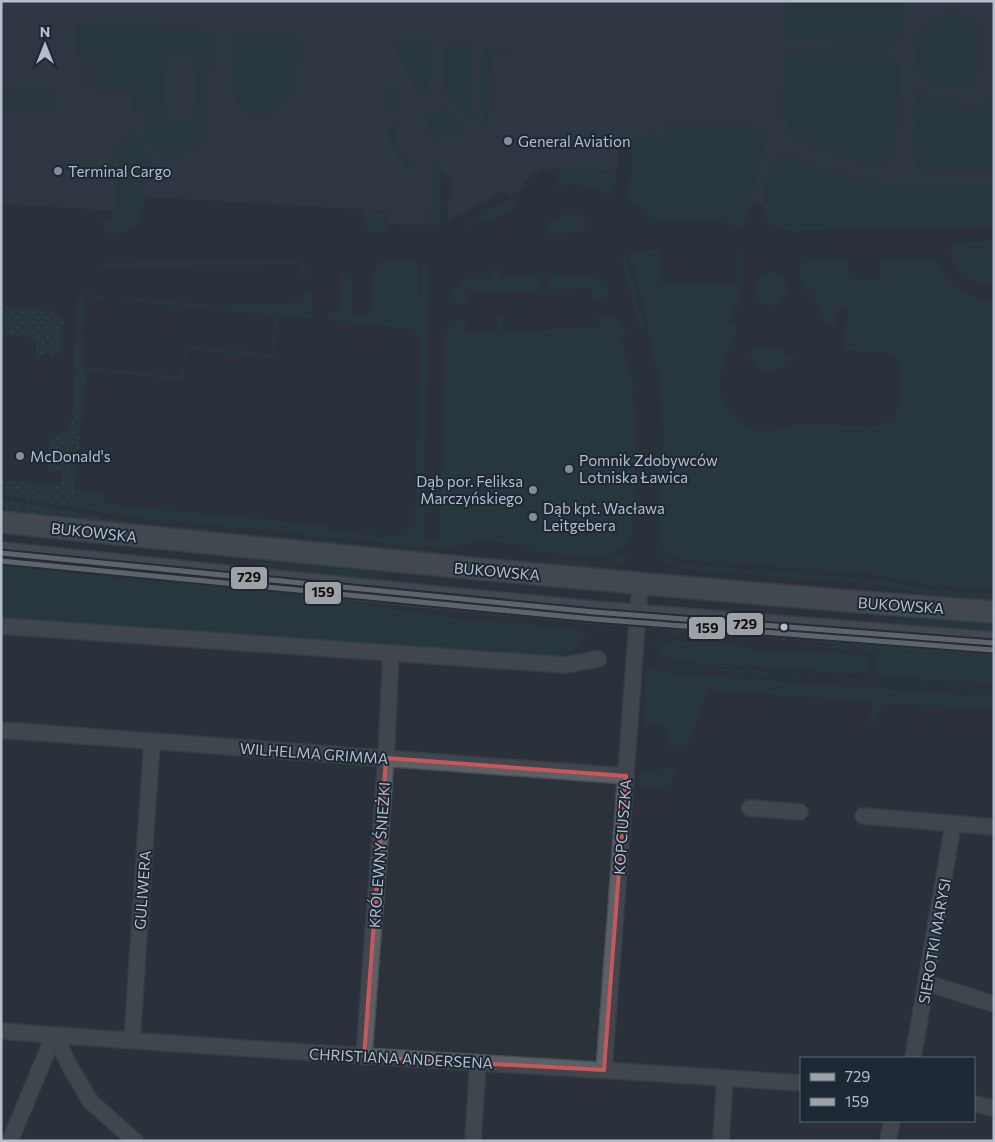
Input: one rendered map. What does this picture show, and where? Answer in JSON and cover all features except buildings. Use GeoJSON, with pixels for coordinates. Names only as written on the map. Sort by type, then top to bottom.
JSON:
{"type":"FeatureCollection","features":[{"type":"Feature","properties":{"kind":"main road","name":"BUKOWSKA"},"geometry":{"type":"LineString","coordinates":[[1,522],[640,584],[994,612]]}},
{"type":"Feature","properties":{"kind":"main road","name":"BUKOWSKA"},"geometry":{"type":"LineString","coordinates":[[1,553],[374,591],[638,615],[994,643]]}},
{"type":"Feature","properties":{"kind":"street","name":"KOPCIUSZKA"},"geometry":{"type":"LineString","coordinates":[[604,1070],[640,584]]}},
{"type":"Feature","properties":{"kind":"street"},"geometry":{"type":"LineString","coordinates":[[1,626],[566,665],[598,659]]}},
{"type":"Feature","properties":{"kind":"street","name":"KRÓLEWNY ŚNIEŻKI"},"geometry":{"type":"LineString","coordinates":[[364,1057],[386,758],[391,653]]}},
{"type":"Feature","properties":{"kind":"street","name":"WILHELMA GRIMMA"},"geometry":{"type":"LineString","coordinates":[[1,730],[626,776]]}},
{"type":"Feature","properties":{"kind":"street","name":"GULIWERA"},"geometry":{"type":"LineString","coordinates":[[132,1040],[152,741]]}},
{"type":"Feature","properties":{"kind":"street"},"geometry":{"type":"LineString","coordinates":[[750,808],[800,812]]}},
{"type":"Feature","properties":{"kind":"street"},"geometry":{"type":"LineString","coordinates":[[863,816],[994,826]]}},
{"type":"Feature","properties":{"kind":"street","name":"SIEROTKI MARYSI"},"geometry":{"type":"LineString","coordinates":[[913,1057],[953,824]]}},
{"type":"Feature","properties":{"kind":"street"},"geometry":{"type":"LineString","coordinates":[[927,982],[994,1004]]}},
{"type":"Feature","properties":{"kind":"street","name":"CHRISTIANA ANDERSENA"},"geometry":{"type":"LineString","coordinates":[[1,1031],[364,1057],[604,1070],[800,1084]]}},
{"type":"Feature","properties":{"kind":"street"},"geometry":{"type":"LineString","coordinates":[[10,1141],[54,1035]]}},
{"type":"Feature","properties":{"kind":"street"},"geometry":{"type":"LineString","coordinates":[[54,1035],[91,1102],[135,1141]]}},
{"type":"Feature","properties":{"kind":"street"},"geometry":{"type":"LineString","coordinates":[[473,1141],[478,1063]]}},
{"type":"Feature","properties":{"kind":"street"},"geometry":{"type":"LineString","coordinates":[[721,1141],[725,1078]]}},
{"type":"Feature","properties":{"kind":"street"},"geometry":{"type":"LineString","coordinates":[[975,1104],[994,1108]]}},
{"type":"Feature","properties":{"kind":"street"},"geometry":{"type":"LineString","coordinates":[[888,1141],[892,1122]]}},
{"type":"Feature","properties":{"kind":"highlighted area"},"geometry":{"type":"Polygon","coordinates":[[[386,758],[626,776],[604,1070],[364,1057],[386,758]]]}},
{"type":"Feature","properties":{"kind":"shaded area"},"geometry":{"type":"Polygon","coordinates":[[[1,1],[994,1],[994,198],[749,204],[676,145],[619,144],[617,171],[542,169],[540,172],[532,174],[532,177],[523,182],[526,188],[510,196],[506,190],[448,221],[448,197],[451,197],[452,186],[445,171],[440,169],[437,162],[431,216],[426,222],[419,225],[388,224],[388,211],[143,197],[142,212],[1,204],[1,1]]]}},
{"type":"Feature","properties":{"kind":"green space"},"geometry":{"type":"Polygon","coordinates":[[[787,1],[904,1],[902,37],[895,37],[895,44],[785,39],[787,1]]]}},
{"type":"Feature","properties":{"kind":"green space"},"geometry":{"type":"Polygon","coordinates":[[[950,14],[965,16],[979,25],[977,78],[963,86],[957,87],[944,86],[926,77],[918,67],[917,59],[917,45],[920,32],[935,18],[950,14]]]}},
{"type":"Feature","properties":{"kind":"green space"},"geometry":{"type":"Polygon","coordinates":[[[76,23],[217,32],[217,55],[209,68],[206,141],[164,162],[146,134],[147,116],[163,104],[163,119],[194,120],[198,57],[166,56],[164,101],[147,112],[132,112],[133,94],[96,93],[97,57],[90,57],[89,93],[86,93],[87,57],[75,56],[76,23]]]}},
{"type":"Feature","properties":{"kind":"green space"},"geometry":{"type":"Polygon","coordinates":[[[236,34],[298,36],[295,86],[269,114],[251,115],[245,113],[238,104],[232,74],[236,34]]]}},
{"type":"Feature","properties":{"kind":"green space"},"geometry":{"type":"Polygon","coordinates":[[[394,41],[420,42],[429,47],[431,51],[427,93],[419,96],[392,43],[394,41]]]}},
{"type":"Feature","properties":{"kind":"green space"},"geometry":{"type":"Polygon","coordinates":[[[452,44],[465,45],[470,48],[472,53],[470,97],[476,127],[472,125],[446,92],[443,85],[444,52],[452,44]]]}},
{"type":"Feature","properties":{"kind":"green space"},"geometry":{"type":"Polygon","coordinates":[[[507,47],[507,55],[492,54],[488,128],[480,97],[481,53],[484,49],[507,47]]]}},
{"type":"Feature","properties":{"kind":"green space"},"geometry":{"type":"Polygon","coordinates":[[[799,50],[894,55],[894,62],[901,62],[896,148],[888,159],[868,164],[830,154],[807,144],[788,129],[781,118],[785,51],[799,50]]]}},
{"type":"Feature","properties":{"kind":"green space"},"geometry":{"type":"Polygon","coordinates":[[[399,87],[398,111],[386,109],[384,106],[385,95],[399,87]]]}},
{"type":"Feature","properties":{"kind":"green space"},"geometry":{"type":"Polygon","coordinates":[[[920,90],[940,98],[961,99],[950,113],[973,108],[994,97],[994,173],[932,174],[917,166],[914,160],[912,137],[916,93],[920,90]]]}},
{"type":"Feature","properties":{"kind":"green space"},"geometry":{"type":"Polygon","coordinates":[[[1,91],[54,92],[53,109],[1,105],[1,91]]]}},
{"type":"Feature","properties":{"kind":"green space"},"geometry":{"type":"Polygon","coordinates":[[[441,109],[449,111],[455,117],[463,132],[460,138],[457,138],[454,132],[448,129],[442,132],[439,138],[431,137],[431,131],[424,117],[441,109]]]}},
{"type":"Feature","properties":{"kind":"green space"},"geometry":{"type":"Polygon","coordinates":[[[397,123],[397,131],[393,134],[405,157],[414,161],[414,168],[403,168],[386,135],[388,129],[397,123]]]}},
{"type":"Feature","properties":{"kind":"green space"},"geometry":{"type":"Polygon","coordinates":[[[667,124],[758,127],[767,138],[744,225],[739,230],[721,221],[650,222],[649,214],[626,196],[630,181],[631,144],[643,136],[666,135],[667,124]]]}},
{"type":"Feature","properties":{"kind":"green space"},"geometry":{"type":"Polygon","coordinates":[[[130,134],[135,134],[156,166],[145,171],[141,223],[122,233],[102,233],[103,219],[114,219],[119,138],[130,139],[130,134]]]}},
{"type":"Feature","properties":{"kind":"green space"},"geometry":{"type":"Polygon","coordinates":[[[782,153],[831,171],[882,183],[924,185],[994,183],[994,226],[789,231],[781,229],[770,223],[766,217],[763,202],[770,161],[782,153]]]}},
{"type":"Feature","properties":{"kind":"green space"},"geometry":{"type":"Polygon","coordinates":[[[434,162],[438,162],[440,169],[445,171],[439,175],[442,182],[440,221],[438,226],[419,225],[426,222],[431,216],[434,162]]]}},
{"type":"Feature","properties":{"kind":"green space"},"geometry":{"type":"Polygon","coordinates":[[[558,168],[617,171],[616,185],[608,197],[596,189],[584,185],[557,186],[558,168]]]}},
{"type":"Feature","properties":{"kind":"green space"},"geometry":{"type":"Polygon","coordinates":[[[512,199],[516,207],[482,222],[460,226],[512,199]]]}},
{"type":"Feature","properties":{"kind":"green space"},"geometry":{"type":"Polygon","coordinates":[[[362,209],[388,211],[388,231],[361,231],[362,209]]]}},
{"type":"Feature","properties":{"kind":"green space"},"geometry":{"type":"Polygon","coordinates":[[[578,214],[586,219],[586,228],[583,232],[546,234],[545,224],[563,215],[578,214]]]}},
{"type":"Feature","properties":{"kind":"green space"},"geometry":{"type":"Polygon","coordinates":[[[994,241],[994,284],[983,283],[967,277],[952,260],[951,250],[958,242],[994,241]]]}},
{"type":"Feature","properties":{"kind":"green space"},"geometry":{"type":"Polygon","coordinates":[[[740,247],[743,249],[743,287],[740,288],[740,307],[734,307],[727,323],[738,327],[722,368],[721,391],[727,408],[738,421],[746,426],[763,431],[800,425],[877,426],[893,419],[898,409],[900,378],[896,358],[886,352],[844,350],[847,307],[838,307],[837,326],[824,325],[824,316],[809,291],[805,291],[802,284],[800,272],[804,261],[809,259],[849,259],[847,279],[880,281],[882,260],[931,260],[938,265],[951,282],[967,295],[974,298],[994,300],[994,590],[932,585],[872,574],[681,559],[664,551],[657,539],[663,449],[661,391],[650,344],[648,324],[629,251],[660,249],[661,284],[740,284],[740,247]]]}},
{"type":"Feature","properties":{"kind":"green space"},"geometry":{"type":"Polygon","coordinates":[[[625,254],[644,327],[640,328],[623,264],[622,259],[625,254]]]}},
{"type":"Feature","properties":{"kind":"green space"},"geometry":{"type":"Polygon","coordinates":[[[287,258],[301,263],[306,267],[309,274],[305,277],[301,276],[299,264],[100,268],[101,263],[287,258]]]}},
{"type":"Feature","properties":{"kind":"green space"},"geometry":{"type":"Polygon","coordinates":[[[417,260],[419,295],[423,295],[421,260],[423,260],[428,271],[424,540],[440,540],[444,343],[451,327],[466,318],[466,332],[497,331],[497,317],[503,317],[504,331],[599,328],[599,314],[605,314],[614,317],[620,322],[626,335],[620,337],[632,383],[635,408],[635,463],[631,537],[620,549],[604,558],[531,551],[527,545],[476,540],[475,543],[447,549],[130,517],[73,507],[75,490],[100,492],[104,494],[104,504],[328,526],[327,531],[399,537],[415,524],[420,336],[413,329],[328,320],[328,313],[341,314],[342,274],[349,274],[351,277],[352,315],[373,314],[372,276],[379,262],[417,260]]]}},
{"type":"Feature","properties":{"kind":"green space"},"geometry":{"type":"Polygon","coordinates":[[[498,269],[499,278],[539,277],[539,290],[468,292],[468,305],[461,304],[451,297],[461,279],[491,278],[491,272],[498,269]]]}},
{"type":"Feature","properties":{"kind":"green space"},"geometry":{"type":"Polygon","coordinates":[[[766,273],[780,276],[787,285],[786,294],[780,296],[778,305],[766,305],[757,299],[758,281],[766,273]]]}},
{"type":"Feature","properties":{"kind":"green space"},"geometry":{"type":"Polygon","coordinates":[[[588,276],[601,279],[611,287],[604,297],[593,301],[592,288],[548,290],[548,277],[588,276]]]}},
{"type":"Feature","properties":{"kind":"green space"},"geometry":{"type":"Polygon","coordinates":[[[307,290],[311,293],[312,319],[278,316],[273,358],[188,349],[186,360],[183,359],[185,346],[271,354],[275,315],[85,297],[82,336],[75,338],[78,294],[211,305],[304,303],[304,293],[307,290]]]}},
{"type":"Feature","properties":{"kind":"green space"},"geometry":{"type":"Polygon","coordinates":[[[1,306],[56,312],[63,321],[61,352],[50,358],[47,352],[36,358],[36,345],[29,337],[1,334],[1,306]]]}},
{"type":"Feature","properties":{"kind":"green space"},"geometry":{"type":"Polygon","coordinates":[[[84,336],[82,367],[181,377],[184,372],[184,380],[87,370],[73,507],[1,495],[1,481],[61,485],[62,471],[48,470],[50,439],[65,432],[69,427],[74,398],[75,338],[84,336]]]}},
{"type":"Feature","properties":{"kind":"green space"},"geometry":{"type":"Polygon","coordinates":[[[755,347],[783,348],[783,354],[796,355],[781,367],[770,372],[760,369],[752,359],[751,349],[755,347]]]}},
{"type":"Feature","properties":{"kind":"green space"},"geometry":{"type":"Polygon","coordinates":[[[1,499],[129,522],[439,552],[439,555],[33,514],[1,508],[1,499]]]}},
{"type":"Feature","properties":{"kind":"green space"},"geometry":{"type":"Polygon","coordinates":[[[632,550],[621,565],[613,569],[603,570],[607,565],[632,550]]]}},
{"type":"Feature","properties":{"kind":"green space"},"geometry":{"type":"Polygon","coordinates":[[[655,551],[671,561],[681,564],[872,579],[932,590],[994,594],[994,601],[949,597],[866,584],[681,569],[666,563],[655,551]]]}},
{"type":"Feature","properties":{"kind":"green space"},"geometry":{"type":"Polygon","coordinates":[[[540,558],[586,562],[592,569],[577,567],[540,558]]]}},
{"type":"Feature","properties":{"kind":"green space"},"geometry":{"type":"Polygon","coordinates":[[[255,562],[384,572],[383,577],[353,577],[254,568],[255,562]]]}},
{"type":"Feature","properties":{"kind":"green space"},"geometry":{"type":"Polygon","coordinates":[[[1,565],[352,602],[429,615],[587,631],[584,640],[576,649],[563,652],[563,658],[1,618],[1,565]]]}},
{"type":"Feature","properties":{"kind":"green space"},"geometry":{"type":"Polygon","coordinates":[[[896,620],[955,620],[994,623],[994,632],[896,624],[896,620]]]}},
{"type":"Feature","properties":{"kind":"green space"},"geometry":{"type":"Polygon","coordinates":[[[679,630],[706,633],[737,640],[672,636],[651,645],[663,634],[679,630]]]}},
{"type":"Feature","properties":{"kind":"green space"},"geometry":{"type":"Polygon","coordinates":[[[676,641],[734,645],[756,650],[869,656],[868,674],[676,661],[658,655],[658,651],[662,647],[676,641]]]}},
{"type":"Feature","properties":{"kind":"green space"},"geometry":{"type":"Polygon","coordinates":[[[844,644],[994,654],[994,684],[874,675],[875,652],[821,647],[844,644]]]}},
{"type":"Feature","properties":{"kind":"green space"},"geometry":{"type":"Polygon","coordinates":[[[658,662],[676,665],[994,689],[994,691],[676,668],[658,662]]]}},
{"type":"Feature","properties":{"kind":"green space"},"geometry":{"type":"Polygon","coordinates":[[[647,664],[659,671],[676,674],[994,697],[994,710],[883,702],[875,722],[869,722],[871,701],[708,690],[687,746],[666,745],[668,726],[644,725],[647,664]]]}},
{"type":"Feature","properties":{"kind":"green space"},"geometry":{"type":"Polygon","coordinates":[[[660,767],[676,768],[669,790],[640,786],[638,777],[640,770],[660,772],[660,767]]]}},
{"type":"Feature","properties":{"kind":"transit line","name":"729"},"geometry":{"type":"LineString","coordinates":[[1,553],[594,612],[994,643]]}},
{"type":"Feature","properties":{"kind":"transit line","name":"159"},"geometry":{"type":"LineString","coordinates":[[1,561],[593,619],[993,650]]}},
{"type":"Feature","properties":{"kind":"place","name":"General Aviation"},"geometry":{"type":"Point","coordinates":[508,141]}},
{"type":"Feature","properties":{"kind":"place","name":"Terminal Cargo"},"geometry":{"type":"Point","coordinates":[58,171]}},
{"type":"Feature","properties":{"kind":"place","name":"McDonald's"},"geometry":{"type":"Point","coordinates":[20,456]}},
{"type":"Feature","properties":{"kind":"place","name":"Pomnik Zdobywców Lotniska Ławica"},"geometry":{"type":"Point","coordinates":[569,469]}},
{"type":"Feature","properties":{"kind":"place","name":"Dąb por. Feliksa Marczyńskiego"},"geometry":{"type":"Point","coordinates":[533,490]}},
{"type":"Feature","properties":{"kind":"place","name":"Dąb kpt. Wacława Leitgebera"},"geometry":{"type":"Point","coordinates":[533,517]}}]}
